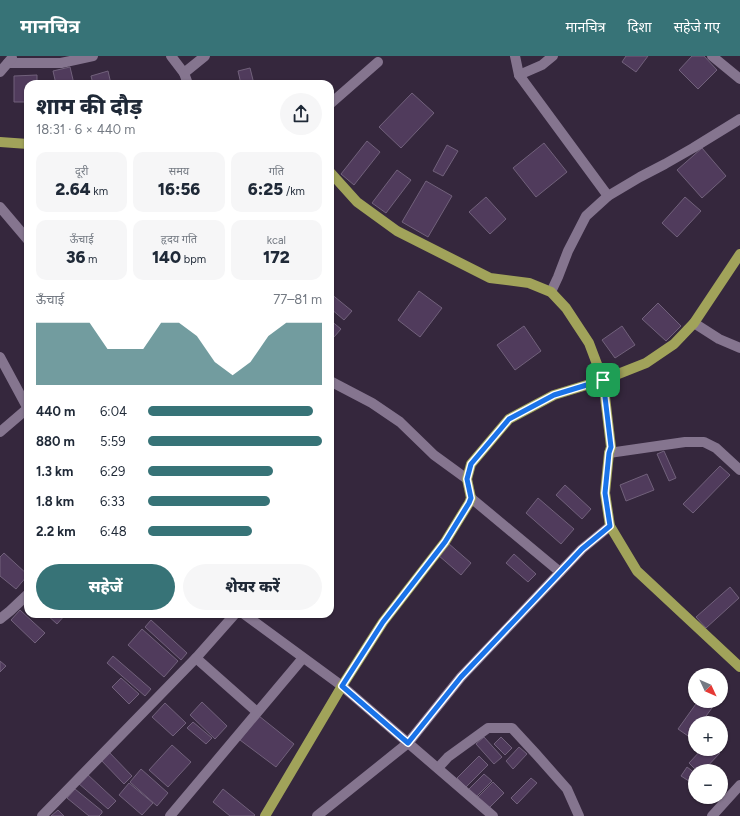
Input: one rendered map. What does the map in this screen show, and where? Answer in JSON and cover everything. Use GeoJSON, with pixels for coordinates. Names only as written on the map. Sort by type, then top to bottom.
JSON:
{"type":"FeatureCollection","features":[{"type":"Feature","properties":{"kind":"main road"},"geometry":{"type":"LineString","coordinates":[[0,142],[24,144]]}},
{"type":"Feature","properties":{"kind":"main road"},"geometry":{"type":"LineString","coordinates":[[334,176],[357,202],[397,231],[490,278],[529,283],[550,292],[566,308],[589,343],[603,380],[611,447],[609,453],[605,493],[610,526],[637,571],[740,667]]}},
{"type":"Feature","properties":{"kind":"main road"},"geometry":{"type":"LineString","coordinates":[[265,816],[342,686],[383,622],[445,542],[469,503],[471,498],[467,479],[471,464],[509,419],[554,395],[603,380],[646,363],[674,344],[694,323],[740,254]]}},
{"type":"Feature","properties":{"kind":"street"},"geometry":{"type":"LineString","coordinates":[[0,72],[10,59],[61,63],[93,56]]}},
{"type":"Feature","properties":{"kind":"street"},"geometry":{"type":"LineString","coordinates":[[171,56],[184,73],[187,80]]}},
{"type":"Feature","properties":{"kind":"street"},"geometry":{"type":"LineString","coordinates":[[184,73],[205,56]]}},
{"type":"Feature","properties":{"kind":"street"},"geometry":{"type":"LineString","coordinates":[[515,56],[519,75],[608,196]]}},
{"type":"Feature","properties":{"kind":"street"},"geometry":{"type":"LineString","coordinates":[[519,75],[542,65],[553,56]]}},
{"type":"Feature","properties":{"kind":"street"},"geometry":{"type":"LineString","coordinates":[[712,56],[740,79]]}},
{"type":"Feature","properties":{"kind":"street"},"geometry":{"type":"LineString","coordinates":[[334,100],[378,62]]}},
{"type":"Feature","properties":{"kind":"street"},"geometry":{"type":"LineString","coordinates":[[550,292],[558,277],[568,251],[586,216],[608,196],[693,148],[740,119]]}},
{"type":"Feature","properties":{"kind":"street"},"geometry":{"type":"LineString","coordinates":[[0,206],[24,235]]}},
{"type":"Feature","properties":{"kind":"street"},"geometry":{"type":"LineString","coordinates":[[694,323],[718,339],[740,348]]}},
{"type":"Feature","properties":{"kind":"street"},"geometry":{"type":"LineString","coordinates":[[0,357],[24,402]]}},
{"type":"Feature","properties":{"kind":"street"},"geometry":{"type":"LineString","coordinates":[[334,383],[372,403],[400,422],[434,455],[467,479]]}},
{"type":"Feature","properties":{"kind":"street"},"geometry":{"type":"LineString","coordinates":[[0,432],[24,412]]}},
{"type":"Feature","properties":{"kind":"street"},"geometry":{"type":"LineString","coordinates":[[609,453],[685,442],[704,442],[716,448],[740,470]]}},
{"type":"Feature","properties":{"kind":"street"},"geometry":{"type":"LineString","coordinates":[[471,498],[560,572]]}},
{"type":"Feature","properties":{"kind":"street"},"geometry":{"type":"LineString","coordinates":[[317,816],[408,743],[461,677],[582,549],[610,526]]}},
{"type":"Feature","properties":{"kind":"street"},"geometry":{"type":"LineString","coordinates":[[0,619],[24,598]]}},
{"type":"Feature","properties":{"kind":"street"},"geometry":{"type":"LineString","coordinates":[[42,816],[196,658],[231,618]]}},
{"type":"Feature","properties":{"kind":"street"},"geometry":{"type":"LineString","coordinates":[[249,618],[342,686],[493,816]]}},
{"type":"Feature","properties":{"kind":"street"},"geometry":{"type":"LineString","coordinates":[[196,658],[258,712]]}},
{"type":"Feature","properties":{"kind":"street"},"geometry":{"type":"LineString","coordinates":[[170,816],[303,658]]}},
{"type":"Feature","properties":{"kind":"street"},"geometry":{"type":"LineString","coordinates":[[438,768],[448,757],[488,728],[512,728],[567,789],[580,816]]}},
{"type":"Feature","properties":{"kind":"street"},"geometry":{"type":"LineString","coordinates":[[712,816],[740,785]]}},
{"type":"Feature","properties":{"kind":"building"},"geometry":{"type":"Polygon","coordinates":[[[626,56],[648,56],[636,72],[622,62],[626,56]]]}},
{"type":"Feature","properties":{"kind":"building"},"geometry":{"type":"Polygon","coordinates":[[[692,56],[704,56],[717,70],[698,89],[679,70],[692,56]]]}},
{"type":"Feature","properties":{"kind":"building"},"geometry":{"type":"Polygon","coordinates":[[[70,67],[73,80],[55,80],[53,71],[70,67]]]}},
{"type":"Feature","properties":{"kind":"building"},"geometry":{"type":"Polygon","coordinates":[[[250,68],[253,80],[240,80],[238,71],[250,68]]]}},
{"type":"Feature","properties":{"kind":"building"},"geometry":{"type":"Polygon","coordinates":[[[108,71],[110,80],[92,80],[91,76],[108,71]]]}},
{"type":"Feature","properties":{"kind":"building"},"geometry":{"type":"Polygon","coordinates":[[[37,75],[37,80],[24,80],[24,102],[14,102],[14,76],[37,75]]]}},
{"type":"Feature","properties":{"kind":"building"},"geometry":{"type":"Polygon","coordinates":[[[412,93],[434,113],[401,148],[379,127],[412,93]]]}},
{"type":"Feature","properties":{"kind":"building"},"geometry":{"type":"Polygon","coordinates":[[[367,141],[380,152],[354,185],[341,174],[367,141]]]}},
{"type":"Feature","properties":{"kind":"building"},"geometry":{"type":"Polygon","coordinates":[[[544,143],[567,172],[536,197],[513,168],[544,143]]]}},
{"type":"Feature","properties":{"kind":"building"},"geometry":{"type":"Polygon","coordinates":[[[447,145],[458,151],[443,176],[433,171],[447,145]]]}},
{"type":"Feature","properties":{"kind":"building"},"geometry":{"type":"Polygon","coordinates":[[[702,148],[726,176],[702,198],[677,170],[702,148]]]}},
{"type":"Feature","properties":{"kind":"building"},"geometry":{"type":"Polygon","coordinates":[[[397,170],[411,180],[386,213],[372,203],[397,170]]]}},
{"type":"Feature","properties":{"kind":"building"},"geometry":{"type":"Polygon","coordinates":[[[426,181],[452,196],[428,237],[402,222],[426,181]]]}},
{"type":"Feature","properties":{"kind":"building"},"geometry":{"type":"Polygon","coordinates":[[[486,197],[506,219],[490,234],[469,212],[486,197]]]}},
{"type":"Feature","properties":{"kind":"building"},"geometry":{"type":"Polygon","coordinates":[[[685,197],[701,211],[677,237],[662,223],[685,197]]]}},
{"type":"Feature","properties":{"kind":"building"},"geometry":{"type":"Polygon","coordinates":[[[419,291],[442,308],[420,337],[398,320],[419,291]]]}},
{"type":"Feature","properties":{"kind":"building"},"geometry":{"type":"Polygon","coordinates":[[[334,296],[352,311],[344,320],[334,311],[334,296]]]}},
{"type":"Feature","properties":{"kind":"building"},"geometry":{"type":"Polygon","coordinates":[[[658,303],[681,326],[666,341],[642,319],[658,303]]]}},
{"type":"Feature","properties":{"kind":"building"},"geometry":{"type":"Polygon","coordinates":[[[334,323],[341,329],[334,337],[334,323]]]}},
{"type":"Feature","properties":{"kind":"building"},"geometry":{"type":"Polygon","coordinates":[[[524,326],[541,351],[515,370],[497,345],[524,326]]]}},
{"type":"Feature","properties":{"kind":"building"},"geometry":{"type":"Polygon","coordinates":[[[622,326],[635,345],[615,358],[602,340],[622,326]]]}},
{"type":"Feature","properties":{"kind":"building"},"geometry":{"type":"Polygon","coordinates":[[[664,451],[676,478],[669,481],[657,454],[664,451]]]}},
{"type":"Feature","properties":{"kind":"building"},"geometry":{"type":"Polygon","coordinates":[[[720,466],[730,475],[693,513],[683,504],[720,466]]]}},
{"type":"Feature","properties":{"kind":"building"},"geometry":{"type":"Polygon","coordinates":[[[647,474],[654,490],[626,501],[620,485],[647,474]]]}},
{"type":"Feature","properties":{"kind":"building"},"geometry":{"type":"Polygon","coordinates":[[[565,485],[591,509],[582,519],[556,495],[565,485]]]}},
{"type":"Feature","properties":{"kind":"building"},"geometry":{"type":"Polygon","coordinates":[[[538,498],[574,529],[561,544],[526,513],[538,498]]]}},
{"type":"Feature","properties":{"kind":"building"},"geometry":{"type":"Polygon","coordinates":[[[448,543],[471,563],[461,575],[438,555],[448,543]]]}},
{"type":"Feature","properties":{"kind":"building"},"geometry":{"type":"Polygon","coordinates":[[[4,553],[24,571],[24,580],[16,589],[0,576],[0,557],[4,553]]]}},
{"type":"Feature","properties":{"kind":"building"},"geometry":{"type":"Polygon","coordinates":[[[514,554],[536,574],[528,582],[506,563],[514,554]]]}},
{"type":"Feature","properties":{"kind":"building"},"geometry":{"type":"Polygon","coordinates":[[[730,587],[739,598],[706,628],[696,617],[730,587]]]}},
{"type":"Feature","properties":{"kind":"building"},"geometry":{"type":"Polygon","coordinates":[[[20,610],[24,614],[24,618],[29,618],[45,633],[35,643],[11,620],[20,610]]]}},
{"type":"Feature","properties":{"kind":"building"},"geometry":{"type":"Polygon","coordinates":[[[50,618],[62,618],[57,624],[50,618]]]}},
{"type":"Feature","properties":{"kind":"building"},"geometry":{"type":"Polygon","coordinates":[[[151,620],[187,653],[181,660],[145,627],[151,620]]]}},
{"type":"Feature","properties":{"kind":"building"},"geometry":{"type":"Polygon","coordinates":[[[142,629],[178,661],[164,677],[128,645],[142,629]]]}},
{"type":"Feature","properties":{"kind":"building"},"geometry":{"type":"Polygon","coordinates":[[[113,656],[151,689],[145,696],[107,663],[113,656]]]}},
{"type":"Feature","properties":{"kind":"building"},"geometry":{"type":"Polygon","coordinates":[[[0,661],[6,666],[0,672],[0,661]]]}},
{"type":"Feature","properties":{"kind":"building"},"geometry":{"type":"Polygon","coordinates":[[[121,678],[139,694],[129,704],[112,687],[121,678]]]}},
{"type":"Feature","properties":{"kind":"building"},"geometry":{"type":"Polygon","coordinates":[[[202,702],[227,726],[215,739],[190,715],[202,702]]]}},
{"type":"Feature","properties":{"kind":"building"},"geometry":{"type":"Polygon","coordinates":[[[165,703],[186,723],[173,736],[152,717],[165,703]]]}},
{"type":"Feature","properties":{"kind":"building"},"geometry":{"type":"Polygon","coordinates":[[[693,708],[712,708],[706,716],[688,716],[688,736],[678,729],[693,708]]]}},
{"type":"Feature","properties":{"kind":"building"},"geometry":{"type":"Polygon","coordinates":[[[259,716],[294,744],[276,767],[240,740],[259,716]]]}},
{"type":"Feature","properties":{"kind":"building"},"geometry":{"type":"Polygon","coordinates":[[[193,722],[212,738],[206,744],[187,728],[193,722]]]}},
{"type":"Feature","properties":{"kind":"building"},"geometry":{"type":"Polygon","coordinates":[[[484,737],[502,757],[494,764],[476,744],[484,737]]]}},
{"type":"Feature","properties":{"kind":"building"},"geometry":{"type":"Polygon","coordinates":[[[501,737],[512,748],[505,755],[494,744],[501,737]]]}},
{"type":"Feature","properties":{"kind":"building"},"geometry":{"type":"Polygon","coordinates":[[[172,745],[191,762],[168,787],[149,770],[172,745]]]}},
{"type":"Feature","properties":{"kind":"building"},"geometry":{"type":"Polygon","coordinates":[[[519,747],[527,754],[513,769],[506,761],[519,747]]]}},
{"type":"Feature","properties":{"kind":"building"},"geometry":{"type":"Polygon","coordinates":[[[108,751],[132,776],[124,784],[100,759],[108,751]]]}},
{"type":"Feature","properties":{"kind":"building"},"geometry":{"type":"Polygon","coordinates":[[[479,756],[488,765],[466,787],[457,778],[479,756]]]}},
{"type":"Feature","properties":{"kind":"building"},"geometry":{"type":"Polygon","coordinates":[[[696,756],[717,756],[710,764],[689,763],[696,756]]]}},
{"type":"Feature","properties":{"kind":"building"},"geometry":{"type":"Polygon","coordinates":[[[687,767],[688,768],[688,780],[681,776],[687,767]]]}},
{"type":"Feature","properties":{"kind":"building"},"geometry":{"type":"Polygon","coordinates":[[[141,769],[168,793],[157,806],[130,782],[141,769]]]}},
{"type":"Feature","properties":{"kind":"building"},"geometry":{"type":"Polygon","coordinates":[[[87,774],[116,801],[108,809],[78,783],[87,774]]]}},
{"type":"Feature","properties":{"kind":"building"},"geometry":{"type":"Polygon","coordinates":[[[484,774],[492,781],[475,798],[468,790],[484,774]]]}},
{"type":"Feature","properties":{"kind":"building"},"geometry":{"type":"Polygon","coordinates":[[[531,778],[537,783],[517,804],[511,798],[531,778]]]}},
{"type":"Feature","properties":{"kind":"building"},"geometry":{"type":"Polygon","coordinates":[[[493,782],[504,793],[488,809],[477,798],[493,782]]]}},
{"type":"Feature","properties":{"kind":"building"},"geometry":{"type":"Polygon","coordinates":[[[129,783],[153,803],[142,815],[119,795],[129,783]]]}},
{"type":"Feature","properties":{"kind":"building"},"geometry":{"type":"Polygon","coordinates":[[[75,789],[102,811],[99,816],[89,816],[67,798],[75,789]]]}},
{"type":"Feature","properties":{"kind":"building"},"geometry":{"type":"Polygon","coordinates":[[[223,789],[255,815],[230,816],[213,802],[223,789]]]}},
{"type":"Feature","properties":{"kind":"building"},"geometry":{"type":"Polygon","coordinates":[[[58,810],[64,816],[51,816],[58,810]]]}},
{"type":"Feature","properties":{"kind":"route"},"geometry":{"type":"LineString","coordinates":[[603,380],[611,447],[609,453],[605,493],[610,526],[582,549],[461,677],[408,743],[342,686],[383,622],[445,542],[471,498],[467,479],[471,464],[509,419],[554,395],[603,380]]}}]}
